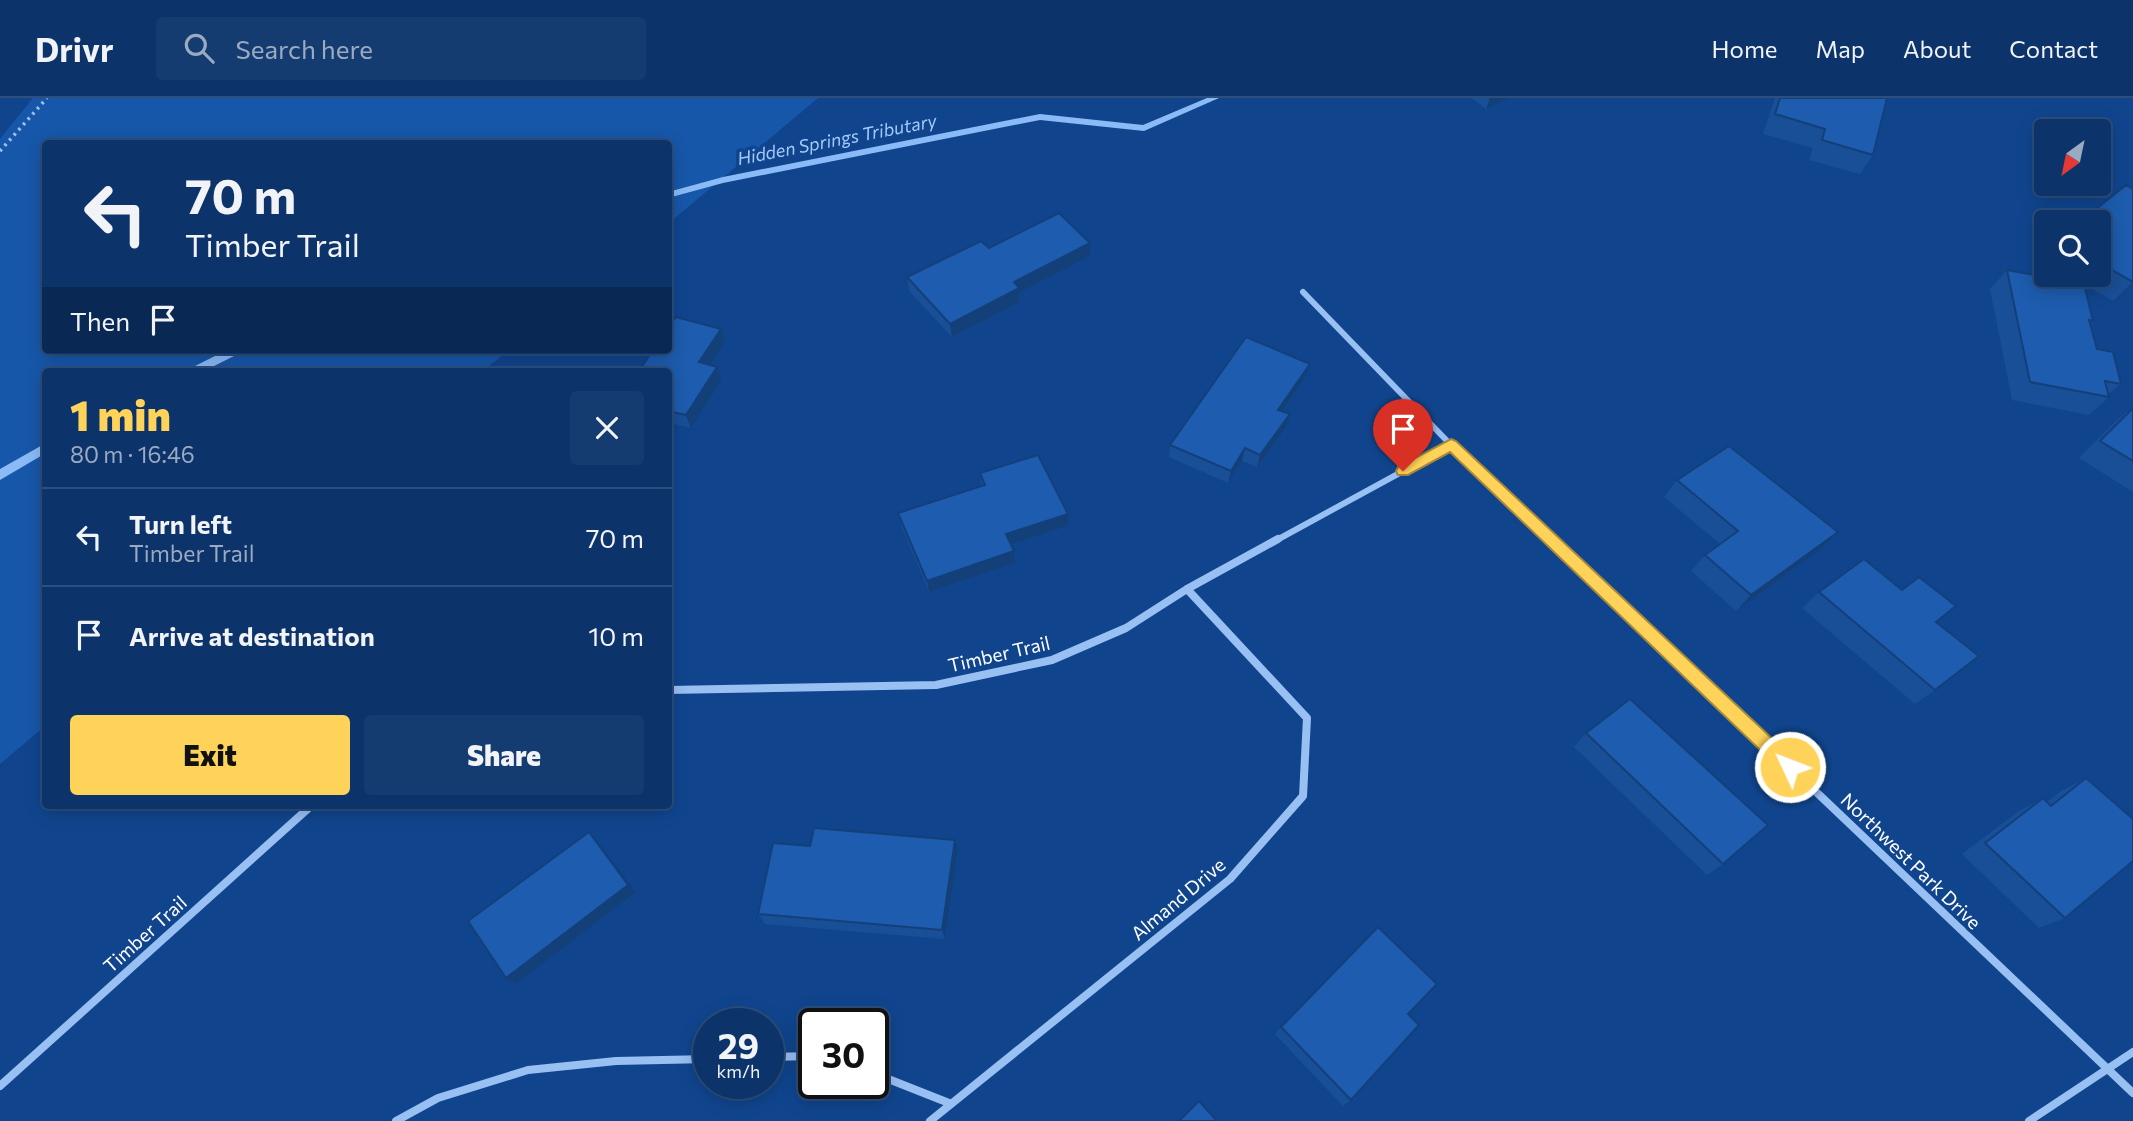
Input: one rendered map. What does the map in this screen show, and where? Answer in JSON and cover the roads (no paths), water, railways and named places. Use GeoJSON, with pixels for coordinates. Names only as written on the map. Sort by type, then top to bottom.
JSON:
{"type":"FeatureCollection","features":[{"type":"Feature","properties":{"kind":"street","name":"Northwest Park Drive"},"geometry":{"type":"LineString","coordinates":[[1303,292],[1451,445],[2133,1093]]}},
{"type":"Feature","properties":{"kind":"street","name":"Timber Trail"},"geometry":{"type":"LineString","coordinates":[[672,690],[936,685],[1052,660],[1126,628],[1187,589],[1451,445]]}},
{"type":"Feature","properties":{"kind":"street","name":"Almand Drive"},"geometry":{"type":"LineString","coordinates":[[930,1121],[1230,879],[1303,796],[1307,718],[1187,589]]}},
{"type":"Feature","properties":{"kind":"street","name":"Timber Trail"},"geometry":{"type":"LineString","coordinates":[[0,1086],[308,809]]}},
{"type":"Feature","properties":{"kind":"street"},"geometry":{"type":"LineString","coordinates":[[2029,1121],[2133,1052]]}},
{"type":"Feature","properties":{"kind":"street"},"geometry":{"type":"LineString","coordinates":[[396,1121],[438,1098],[528,1070],[616,1061],[693,1059]]}},
{"type":"Feature","properties":{"kind":"street"},"geometry":{"type":"LineString","coordinates":[[889,1079],[949,1103]]}},
{"type":"Feature","properties":{"kind":"waterway","name":"Hidden Springs Tributary"},"geometry":{"type":"LineString","coordinates":[[672,194],[723,180],[1040,117],[1144,128],[1215,98]]}},
{"type":"Feature","properties":{"kind":"waterway","name":"Hidden Springs Tributary"},"geometry":{"type":"LineString","coordinates":[[201,368],[228,354]]}},
{"type":"Feature","properties":{"kind":"waterway","name":"Hidden Springs Tributary"},"geometry":{"type":"LineString","coordinates":[[0,475],[42,449]]}}]}
